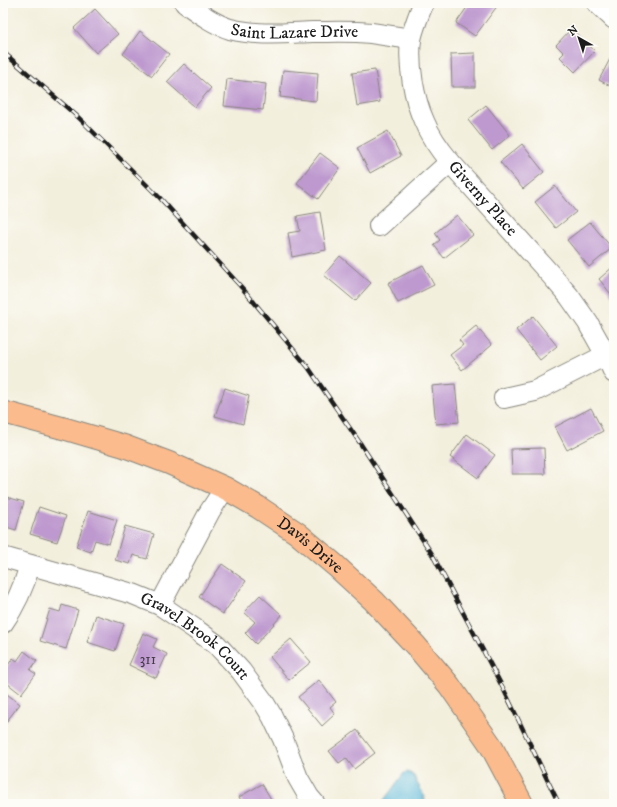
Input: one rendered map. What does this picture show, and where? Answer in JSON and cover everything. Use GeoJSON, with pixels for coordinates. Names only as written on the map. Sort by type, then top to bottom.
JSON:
{"type":"FeatureCollection","features":[{"type":"Feature","properties":{"kind":"main road","name":"Davis Drive"},"geometry":{"type":"LineString","coordinates":[[3,412],[130,448],[169,463],[225,488],[258,507],[297,533],[374,601],[416,646],[449,685],[490,744],[522,804]]}},
{"type":"Feature","properties":{"kind":"street","name":"Saint Lazare Drive"},"geometry":{"type":"LineString","coordinates":[[185,3],[216,24],[229,29],[245,32],[263,34],[291,32],[370,33],[411,39]]}},
{"type":"Feature","properties":{"kind":"street","name":"Giverny Place"},"geometry":{"type":"LineString","coordinates":[[424,3],[411,39],[412,76],[418,107],[424,123],[450,162],[569,296],[588,323],[610,364]]}},
{"type":"Feature","properties":{"kind":"street"},"geometry":{"type":"LineString","coordinates":[[597,3],[614,19]]}},
{"type":"Feature","properties":{"kind":"street"},"geometry":{"type":"LineString","coordinates":[[379,226],[450,162]]}},
{"type":"Feature","properties":{"kind":"street"},"geometry":{"type":"LineString","coordinates":[[504,398],[535,391],[610,364]]}},
{"type":"Feature","properties":{"kind":"street"},"geometry":{"type":"LineString","coordinates":[[160,605],[210,511],[225,488]]}},
{"type":"Feature","properties":{"kind":"street","name":"Gravel Brook Court"},"geometry":{"type":"LineString","coordinates":[[3,557],[133,594],[160,605],[195,628],[217,645],[241,670],[263,701],[283,739],[298,778],[315,804]]}},
{"type":"Feature","properties":{"kind":"street"},"geometry":{"type":"LineString","coordinates":[[3,623],[16,603],[30,565]]}},
{"type":"Feature","properties":{"kind":"water"},"geometry":{"type":"Polygon","coordinates":[[[407,772],[414,776],[422,791],[426,804],[381,804],[404,773],[407,772]]]}},
{"type":"Feature","properties":{"kind":"building"},"geometry":{"type":"Polygon","coordinates":[[[470,3],[496,3],[498,5],[475,36],[456,23],[470,3]]]}},
{"type":"Feature","properties":{"kind":"building"},"geometry":{"type":"Polygon","coordinates":[[[95,9],[118,34],[96,53],[74,28],[95,9]]]}},
{"type":"Feature","properties":{"kind":"building"},"geometry":{"type":"Polygon","coordinates":[[[571,29],[595,51],[575,72],[560,57],[564,53],[556,45],[571,29]]]}},
{"type":"Feature","properties":{"kind":"building"},"geometry":{"type":"Polygon","coordinates":[[[140,31],[169,54],[152,76],[123,54],[140,31]]]}},
{"type":"Feature","properties":{"kind":"building"},"geometry":{"type":"Polygon","coordinates":[[[475,53],[475,87],[452,87],[451,54],[475,53]]]}},
{"type":"Feature","properties":{"kind":"building"},"geometry":{"type":"Polygon","coordinates":[[[610,59],[614,61],[614,88],[599,80],[610,59]]]}},
{"type":"Feature","properties":{"kind":"building"},"geometry":{"type":"Polygon","coordinates":[[[184,64],[211,88],[195,107],[167,82],[184,64]]]}},
{"type":"Feature","properties":{"kind":"building"},"geometry":{"type":"Polygon","coordinates":[[[283,70],[318,73],[316,101],[280,97],[283,70]]]}},
{"type":"Feature","properties":{"kind":"building"},"geometry":{"type":"Polygon","coordinates":[[[375,70],[380,102],[357,106],[352,73],[375,70]]]}},
{"type":"Feature","properties":{"kind":"building"},"geometry":{"type":"Polygon","coordinates":[[[227,79],[266,84],[263,110],[224,106],[227,79]]]}},
{"type":"Feature","properties":{"kind":"building"},"geometry":{"type":"Polygon","coordinates":[[[486,105],[510,135],[492,150],[468,120],[486,105]]]}},
{"type":"Feature","properties":{"kind":"building"},"geometry":{"type":"Polygon","coordinates":[[[388,131],[401,156],[370,173],[357,148],[388,131]]]}},
{"type":"Feature","properties":{"kind":"building"},"geometry":{"type":"Polygon","coordinates":[[[522,144],[544,172],[523,189],[500,162],[522,144]]]}},
{"type":"Feature","properties":{"kind":"building"},"geometry":{"type":"Polygon","coordinates":[[[320,153],[340,168],[318,199],[297,183],[320,153]]]}},
{"type":"Feature","properties":{"kind":"building"},"geometry":{"type":"Polygon","coordinates":[[[555,186],[576,212],[556,228],[535,202],[555,186]]]}},
{"type":"Feature","properties":{"kind":"building"},"geometry":{"type":"Polygon","coordinates":[[[320,212],[326,250],[292,257],[288,233],[300,231],[297,216],[320,212]]]}},
{"type":"Feature","properties":{"kind":"building"},"geometry":{"type":"Polygon","coordinates":[[[457,215],[473,235],[444,258],[434,245],[440,240],[435,233],[457,215]]]}},
{"type":"Feature","properties":{"kind":"building"},"geometry":{"type":"Polygon","coordinates":[[[590,222],[612,248],[589,267],[567,240],[590,222]]]}},
{"type":"Feature","properties":{"kind":"building"},"geometry":{"type":"Polygon","coordinates":[[[340,256],[371,283],[355,301],[324,275],[340,256]]]}},
{"type":"Feature","properties":{"kind":"building"},"geometry":{"type":"Polygon","coordinates":[[[423,265],[434,285],[398,303],[388,283],[423,265]]]}},
{"type":"Feature","properties":{"kind":"building"},"geometry":{"type":"Polygon","coordinates":[[[614,266],[614,298],[599,279],[614,266]]]}},
{"type":"Feature","properties":{"kind":"building"},"geometry":{"type":"Polygon","coordinates":[[[533,316],[557,346],[540,360],[516,330],[533,316]]]}},
{"type":"Feature","properties":{"kind":"building"},"geometry":{"type":"Polygon","coordinates":[[[476,326],[492,345],[462,370],[450,355],[463,345],[459,340],[476,326]]]}},
{"type":"Feature","properties":{"kind":"building"},"geometry":{"type":"Polygon","coordinates":[[[455,384],[459,422],[436,424],[432,386],[455,384]]]}},
{"type":"Feature","properties":{"kind":"building"},"geometry":{"type":"Polygon","coordinates":[[[225,388],[249,396],[243,424],[215,416],[225,388]]]}},
{"type":"Feature","properties":{"kind":"building"},"geometry":{"type":"Polygon","coordinates":[[[591,408],[603,431],[567,450],[555,427],[591,408]]]}},
{"type":"Feature","properties":{"kind":"building"},"geometry":{"type":"Polygon","coordinates":[[[467,434],[495,455],[478,478],[450,457],[467,434]]]}},
{"type":"Feature","properties":{"kind":"building"},"geometry":{"type":"Polygon","coordinates":[[[544,448],[545,474],[512,474],[511,449],[544,448]]]}},
{"type":"Feature","properties":{"kind":"building"},"geometry":{"type":"Polygon","coordinates":[[[3,496],[24,502],[16,530],[3,526],[3,496]]]}},
{"type":"Feature","properties":{"kind":"building"},"geometry":{"type":"Polygon","coordinates":[[[39,507],[66,516],[57,542],[30,534],[39,507]]]}},
{"type":"Feature","properties":{"kind":"building"},"geometry":{"type":"Polygon","coordinates":[[[88,511],[117,520],[109,544],[95,540],[91,552],[76,547],[88,511]]]}},
{"type":"Feature","properties":{"kind":"building"},"geometry":{"type":"Polygon","coordinates":[[[125,526],[154,534],[147,559],[133,555],[130,564],[115,560],[125,526]]]}},
{"type":"Feature","properties":{"kind":"building"},"geometry":{"type":"Polygon","coordinates":[[[222,564],[246,581],[223,614],[199,597],[222,564]]]}},
{"type":"Feature","properties":{"kind":"building"},"geometry":{"type":"Polygon","coordinates":[[[260,595],[282,615],[256,644],[245,633],[255,622],[244,612],[260,595]]]}},
{"type":"Feature","properties":{"kind":"building"},"geometry":{"type":"Polygon","coordinates":[[[62,605],[78,610],[66,649],[40,641],[50,609],[60,612],[62,605]]]}},
{"type":"Feature","properties":{"kind":"building"},"geometry":{"type":"Polygon","coordinates":[[[96,615],[124,624],[115,651],[87,642],[96,615]]]}},
{"type":"Feature","properties":{"kind":"building"},"geometry":{"type":"Polygon","coordinates":[[[143,633],[157,639],[153,647],[167,654],[156,678],[129,665],[143,633]]]}},
{"type":"Feature","properties":{"kind":"building"},"geometry":{"type":"Polygon","coordinates":[[[291,639],[311,662],[289,680],[270,657],[291,639]]]}},
{"type":"Feature","properties":{"kind":"building"},"geometry":{"type":"Polygon","coordinates":[[[24,651],[37,661],[30,670],[36,674],[21,694],[3,680],[3,672],[13,658],[17,661],[24,651]]]}},
{"type":"Feature","properties":{"kind":"building"},"geometry":{"type":"Polygon","coordinates":[[[319,680],[336,702],[330,707],[335,714],[322,726],[298,697],[319,680]]]}},
{"type":"Feature","properties":{"kind":"building"},"geometry":{"type":"Polygon","coordinates":[[[3,691],[20,704],[3,726],[3,691]]]}},
{"type":"Feature","properties":{"kind":"building"},"geometry":{"type":"Polygon","coordinates":[[[357,730],[375,753],[354,769],[346,758],[339,763],[329,751],[357,730]]]}},
{"type":"Feature","properties":{"kind":"building"},"geometry":{"type":"Polygon","coordinates":[[[262,784],[274,804],[243,804],[239,797],[262,784]]]}},
{"type":"Feature","properties":{"kind":"railway"},"geometry":{"type":"LineString","coordinates":[[3,52],[78,117],[160,198],[243,289],[308,367],[360,443],[432,554],[504,690],[559,804]]}}]}
